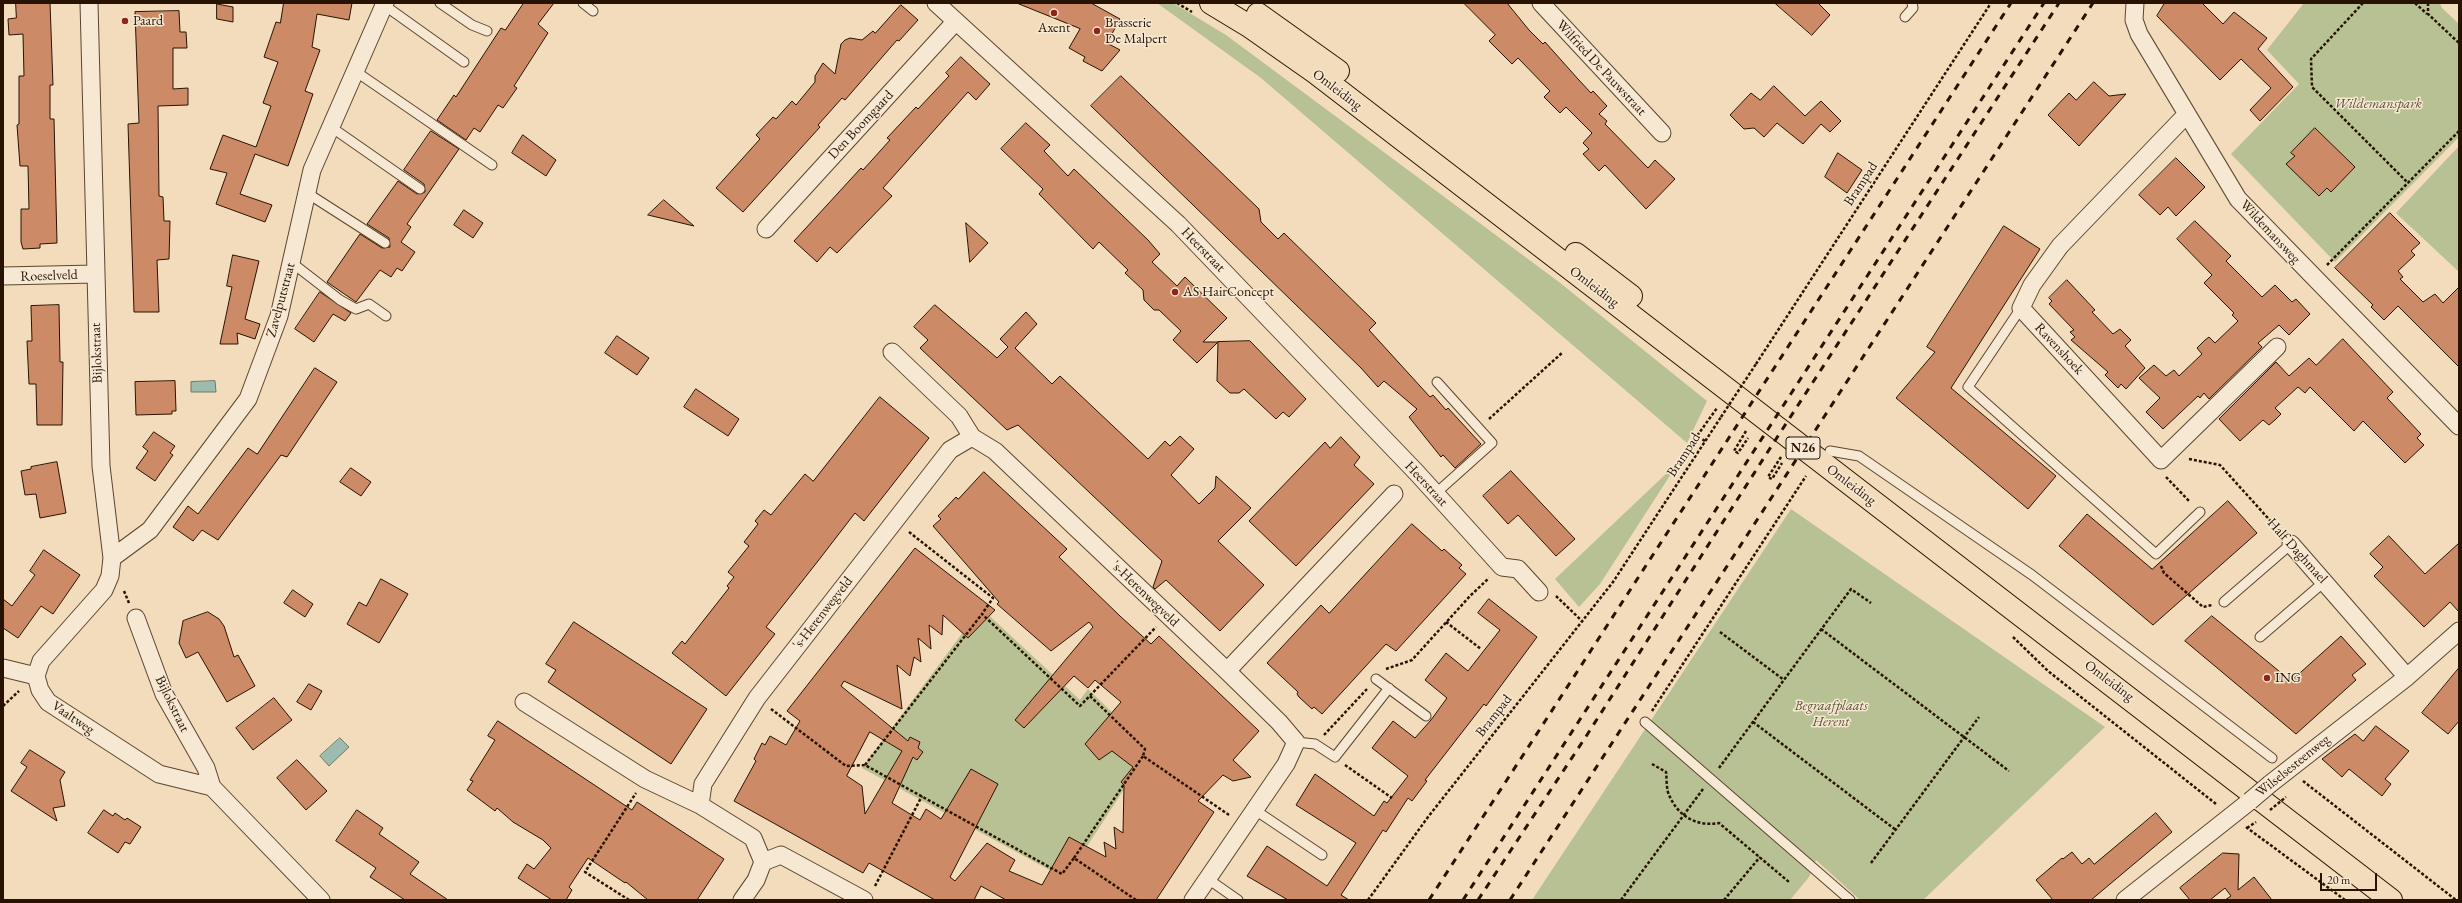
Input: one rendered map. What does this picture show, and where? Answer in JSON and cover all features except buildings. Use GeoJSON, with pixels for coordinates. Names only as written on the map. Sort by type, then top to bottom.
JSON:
{"type":"FeatureCollection","features":[{"type":"Feature","properties":{"kind":"main road","name":"Omleiding"},"geometry":{"type":"LineString","coordinates":[[1211,3],[1249,26],[1322,78],[2391,900]]}},
{"type":"Feature","properties":{"kind":"main road","name":"Omleiding"},"geometry":{"type":"LineString","coordinates":[[1240,3],[1327,63],[2409,900]]}},
{"type":"Feature","properties":{"kind":"street","name":"Bijlokstraat"},"geometry":{"type":"LineString","coordinates":[[36,676],[41,661],[104,590],[110,576],[112,558],[101,466],[89,3]]}},
{"type":"Feature","properties":{"kind":"street","name":"Heerstraat"},"geometry":{"type":"LineString","coordinates":[[936,3],[1178,224],[1435,494],[1502,567]]}},
{"type":"Feature","properties":{"kind":"street","name":"Wilfried De Pauwstraat"},"geometry":{"type":"LineString","coordinates":[[1541,3],[1662,132]]}},
{"type":"Feature","properties":{"kind":"street","name":"Wildemansweg"},"geometry":{"type":"LineString","coordinates":[[2134,3],[2134,20],[2139,34],[2207,150],[2238,199],[2459,426]]}},
{"type":"Feature","properties":{"kind":"street","name":"Zavelputstraat"},"geometry":{"type":"LineString","coordinates":[[112,558],[150,530],[248,399],[279,316],[312,170],[384,4]]}},
{"type":"Feature","properties":{"kind":"street","name":"Den Boomgaard"},"geometry":{"type":"LineString","coordinates":[[766,229],[956,21]]}},
{"type":"Feature","properties":{"kind":"street"},"geometry":{"type":"LineString","coordinates":[[2021,308],[2032,285],[2060,246],[2187,114]]}},
{"type":"Feature","properties":{"kind":"street","name":"Roeselveld"},"geometry":{"type":"LineString","coordinates":[[3,276],[95,274]]}},
{"type":"Feature","properties":{"kind":"street","name":"Ravenshoek"},"geometry":{"type":"LineString","coordinates":[[2021,308],[2166,455]]}},
{"type":"Feature","properties":{"kind":"street"},"geometry":{"type":"LineString","coordinates":[[2166,455],[2277,347]]}},
{"type":"Feature","properties":{"kind":"street","name":"'s-Herenwegveld"},"geometry":{"type":"LineString","coordinates":[[892,352],[959,416],[972,437],[995,451],[1227,671],[1296,742]]}},
{"type":"Feature","properties":{"kind":"street","name":"'s-Herenwegveld"},"geometry":{"type":"LineString","coordinates":[[700,805],[703,784],[757,698],[950,450],[972,437]]}},
{"type":"Feature","properties":{"kind":"street"},"geometry":{"type":"LineString","coordinates":[[1227,671],[1394,494]]}},
{"type":"Feature","properties":{"kind":"street","name":"Half Daghmael"},"geometry":{"type":"LineString","coordinates":[[2288,540],[2407,677]]}},
{"type":"Feature","properties":{"kind":"street"},"geometry":{"type":"LineString","coordinates":[[1502,567],[1518,569],[1539,592]]}},
{"type":"Feature","properties":{"kind":"street","name":"Bijlokstraat"},"geometry":{"type":"LineString","coordinates":[[136,618],[164,694],[206,768],[212,787],[321,900]]}},
{"type":"Feature","properties":{"kind":"street","name":"Wilselsesteenweg"},"geometry":{"type":"LineString","coordinates":[[2125,900],[2288,769],[2407,677],[2459,631]]}},
{"type":"Feature","properties":{"kind":"street"},"geometry":{"type":"LineString","coordinates":[[3,668],[36,676]]}},
{"type":"Feature","properties":{"kind":"street","name":"Vaaltweg"},"geometry":{"type":"LineString","coordinates":[[36,676],[40,690],[48,702],[158,774],[212,787]]}},
{"type":"Feature","properties":{"kind":"street"},"geometry":{"type":"LineString","coordinates":[[524,702],[644,779],[700,805],[753,838],[762,862],[756,880],[742,900]]}},
{"type":"Feature","properties":{"kind":"street"},"geometry":{"type":"LineString","coordinates":[[1194,900],[1286,764],[1296,742]]}},
{"type":"Feature","properties":{"kind":"street"},"geometry":{"type":"LineString","coordinates":[[762,862],[781,855],[867,897]]}},
{"type":"Feature","properties":{"kind":"lane"},"geometry":{"type":"LineString","coordinates":[[440,3],[472,25],[487,31]]}},
{"type":"Feature","properties":{"kind":"lane"},"geometry":{"type":"LineString","coordinates":[[583,3],[593,11]]}},
{"type":"Feature","properties":{"kind":"lane"},"geometry":{"type":"LineString","coordinates":[[1906,17],[1913,8],[1912,3]]}},
{"type":"Feature","properties":{"kind":"lane"},"geometry":{"type":"LineString","coordinates":[[384,4],[464,62]]}},
{"type":"Feature","properties":{"kind":"lane"},"geometry":{"type":"LineString","coordinates":[[355,71],[492,164]]}},
{"type":"Feature","properties":{"kind":"lane"},"geometry":{"type":"LineString","coordinates":[[331,127],[420,189]]}},
{"type":"Feature","properties":{"kind":"lane"},"geometry":{"type":"LineString","coordinates":[[307,193],[385,243]]}},
{"type":"Feature","properties":{"kind":"lane"},"geometry":{"type":"LineString","coordinates":[[291,262],[340,300],[356,309],[369,304],[386,316]]}},
{"type":"Feature","properties":{"kind":"lane"},"geometry":{"type":"LineString","coordinates":[[2021,308],[1968,387],[2156,554],[2200,512]]}},
{"type":"Feature","properties":{"kind":"lane"},"geometry":{"type":"LineString","coordinates":[[1435,494],[1492,443],[1437,382]]}},
{"type":"Feature","properties":{"kind":"lane"},"geometry":{"type":"LineString","coordinates":[[1830,451],[1859,456],[2032,575],[2272,758]]}},
{"type":"Feature","properties":{"kind":"lane"},"geometry":{"type":"LineString","coordinates":[[2224,602],[2288,540]]}},
{"type":"Feature","properties":{"kind":"lane"},"geometry":{"type":"LineString","coordinates":[[2260,637],[2324,582]]}},
{"type":"Feature","properties":{"kind":"lane"},"geometry":{"type":"LineString","coordinates":[[1376,679],[1426,716]]}},
{"type":"Feature","properties":{"kind":"lane"},"geometry":{"type":"LineString","coordinates":[[1296,742],[1315,744],[1335,757],[1389,688]]}},
{"type":"Feature","properties":{"kind":"lane"},"geometry":{"type":"LineString","coordinates":[[1644,722],[1711,778],[1850,900]]}},
{"type":"Feature","properties":{"kind":"lane"},"geometry":{"type":"LineString","coordinates":[[1255,810],[1322,855]]}},
{"type":"Feature","properties":{"kind":"lane"},"geometry":{"type":"LineString","coordinates":[[1208,879],[1238,900]]}},
{"type":"Feature","properties":{"kind":"path","name":"Brampad"},"geometry":{"type":"LineString","coordinates":[[1368,900],[1428,817],[1613,582],[1991,3]]}},
{"type":"Feature","properties":{"kind":"path"},"geometry":{"type":"LineString","coordinates":[[2364,3],[2311,59],[2312,87],[2408,183]]}},
{"type":"Feature","properties":{"kind":"path"},"geometry":{"type":"LineString","coordinates":[[2415,3],[2459,43]]}},
{"type":"Feature","properties":{"kind":"path"},"geometry":{"type":"LineString","coordinates":[[2428,3],[2428,14]]}},
{"type":"Feature","properties":{"kind":"path"},"geometry":{"type":"LineString","coordinates":[[2314,278],[2459,131]]}},
{"type":"Feature","properties":{"kind":"path"},"geometry":{"type":"LineString","coordinates":[[1479,429],[1563,352]]}},
{"type":"Feature","properties":{"kind":"path"},"geometry":{"type":"LineString","coordinates":[[1705,441],[1697,436],[1716,407]]}},
{"type":"Feature","properties":{"kind":"path"},"geometry":{"type":"LineString","coordinates":[[1746,430],[1734,451],[1738,453],[1748,438]]}},
{"type":"Feature","properties":{"kind":"path"},"geometry":{"type":"LineString","coordinates":[[2166,455],[2162,472],[2200,512]]}},
{"type":"Feature","properties":{"kind":"path","name":"Half Daghmael"},"geometry":{"type":"LineString","coordinates":[[2166,455],[2220,465],[2288,540]]}},
{"type":"Feature","properties":{"kind":"path"},"geometry":{"type":"LineString","coordinates":[[1781,457],[1768,477],[1772,479],[1782,463]]}},
{"type":"Feature","properties":{"kind":"path"},"geometry":{"type":"LineString","coordinates":[[1644,722],[1807,474]]}},
{"type":"Feature","properties":{"kind":"path"},"geometry":{"type":"LineString","coordinates":[[865,766],[993,598],[895,521]]}},
{"type":"Feature","properties":{"kind":"path"},"geometry":{"type":"LineString","coordinates":[[2156,554],[2164,573],[2203,607],[2224,602]]}},
{"type":"Feature","properties":{"kind":"path"},"geometry":{"type":"LineString","coordinates":[[1315,744],[1389,666],[1412,660],[1470,596],[1502,567]]}},
{"type":"Feature","properties":{"kind":"path"},"geometry":{"type":"LineString","coordinates":[[1621,900],[1851,589],[1872,603]]}},
{"type":"Feature","properties":{"kind":"path"},"geometry":{"type":"LineString","coordinates":[[1558,597],[1582,621]]}},
{"type":"Feature","properties":{"kind":"path"},"geometry":{"type":"LineString","coordinates":[[982,614],[1080,706],[1167,615]]}},
{"type":"Feature","properties":{"kind":"path"},"geometry":{"type":"LineString","coordinates":[[1446,622],[1481,649]]}},
{"type":"Feature","properties":{"kind":"path"},"geometry":{"type":"LineString","coordinates":[[1821,629],[2009,771]]}},
{"type":"Feature","properties":{"kind":"path"},"geometry":{"type":"LineString","coordinates":[[1720,632],[1784,680]]}},
{"type":"Feature","properties":{"kind":"path"},"geometry":{"type":"LineString","coordinates":[[757,698],[846,766],[865,766],[1062,874],[1143,756],[1145,749],[1090,696]]}},
{"type":"Feature","properties":{"kind":"path"},"geometry":{"type":"LineString","coordinates":[[1871,863],[1980,717]]}},
{"type":"Feature","properties":{"kind":"path"},"geometry":{"type":"LineString","coordinates":[[1753,722],[1896,830]]}},
{"type":"Feature","properties":{"kind":"path"},"geometry":{"type":"LineString","coordinates":[[1143,756],[1244,826]]}},
{"type":"Feature","properties":{"kind":"path"},"geometry":{"type":"LineString","coordinates":[[1335,757],[1392,798]]}},
{"type":"Feature","properties":{"kind":"path"},"geometry":{"type":"LineString","coordinates":[[1652,764],[1666,772],[1669,796],[1684,815],[1698,824],[1719,822],[1789,882]]}},
{"type":"Feature","properties":{"kind":"path"},"geometry":{"type":"LineString","coordinates":[[2288,769],[2456,900]]}},
{"type":"Feature","properties":{"kind":"path"},"geometry":{"type":"LineString","coordinates":[[629,900],[585,872],[644,779]]}},
{"type":"Feature","properties":{"kind":"path"},"geometry":{"type":"LineString","coordinates":[[867,897],[922,796]]}},
{"type":"Feature","properties":{"kind":"path"},"geometry":{"type":"LineString","coordinates":[[2266,814],[2286,797]]}},
{"type":"Feature","properties":{"kind":"path"},"geometry":{"type":"LineString","coordinates":[[1724,900],[1760,857]]}},
{"type":"Feature","properties":{"kind":"path"},"geometry":{"type":"LineString","coordinates":[[1074,858],[1136,900]]}},
{"type":"Feature","properties":{"kind":"green space"},"geometry":{"type":"Polygon","coordinates":[[[1157,3],[1173,3],[1226,35],[1559,282],[1707,401],[1687,443],[1261,78],[1157,3]]]}},
{"type":"Feature","properties":{"kind":"green space","name":"Wildemanspark"},"geometry":{"type":"Polygon","coordinates":[[[2304,3],[2440,3],[2442,8],[2459,24],[2459,137],[2335,262],[2231,154],[2299,84],[2267,50],[2304,3]]]}},
{"type":"Feature","properties":{"kind":"green space"},"geometry":{"type":"Polygon","coordinates":[[[2459,146],[2459,272],[2396,213],[2459,146]]]}},
{"type":"Feature","properties":{"kind":"green space"},"geometry":{"type":"Polygon","coordinates":[[[1669,471],[1671,474],[1600,584],[1579,607],[1555,579],[1669,471]]]}},
{"type":"Feature","properties":{"kind":"green space","name":"Begraafplaats Herent"},"geometry":{"type":"Polygon","coordinates":[[[1791,509],[2105,727],[1923,900],[1860,900],[1816,860],[1809,877],[1790,900],[1532,900],[1791,509]]]}},
{"type":"Feature","properties":{"kind":"green space"},"geometry":{"type":"Polygon","coordinates":[[[981,608],[1080,700],[1088,689],[1150,749],[1066,879],[862,768],[981,608]]]}},
{"type":"Feature","properties":{"kind":"shaded area"},"geometry":{"type":"Polygon","coordinates":[[[215,381],[216,392],[191,392],[191,382],[215,381]]]}},
{"type":"Feature","properties":{"kind":"shaded area"},"geometry":{"type":"Polygon","coordinates":[[[340,738],[349,747],[329,766],[320,756],[340,738]]]}},
{"type":"Feature","properties":{"kind":"railway"},"geometry":{"type":"LineString","coordinates":[[1429,900],[2011,3]]}},
{"type":"Feature","properties":{"kind":"railway"},"geometry":{"type":"LineString","coordinates":[[1463,900],[2044,3]]}},
{"type":"Feature","properties":{"kind":"railway"},"geometry":{"type":"LineString","coordinates":[[1478,900],[1585,738],[1767,453],[2059,3]]}},
{"type":"Feature","properties":{"kind":"railway"},"geometry":{"type":"LineString","coordinates":[[1510,900],[2093,3]]}},
{"type":"Feature","properties":{"kind":"place","name":"Axent"},"geometry":{"type":"Point","coordinates":[1054,13]}},
{"type":"Feature","properties":{"kind":"place","name":"Paard"},"geometry":{"type":"Point","coordinates":[125,21]}},
{"type":"Feature","properties":{"kind":"place","name":"Brasserie De Malpert"},"geometry":{"type":"Point","coordinates":[1097,31]}},
{"type":"Feature","properties":{"kind":"place","name":"AS HairConcept"},"geometry":{"type":"Point","coordinates":[1175,292]}},
{"type":"Feature","properties":{"kind":"place","name":"ING"},"geometry":{"type":"Point","coordinates":[2267,678]}}]}
